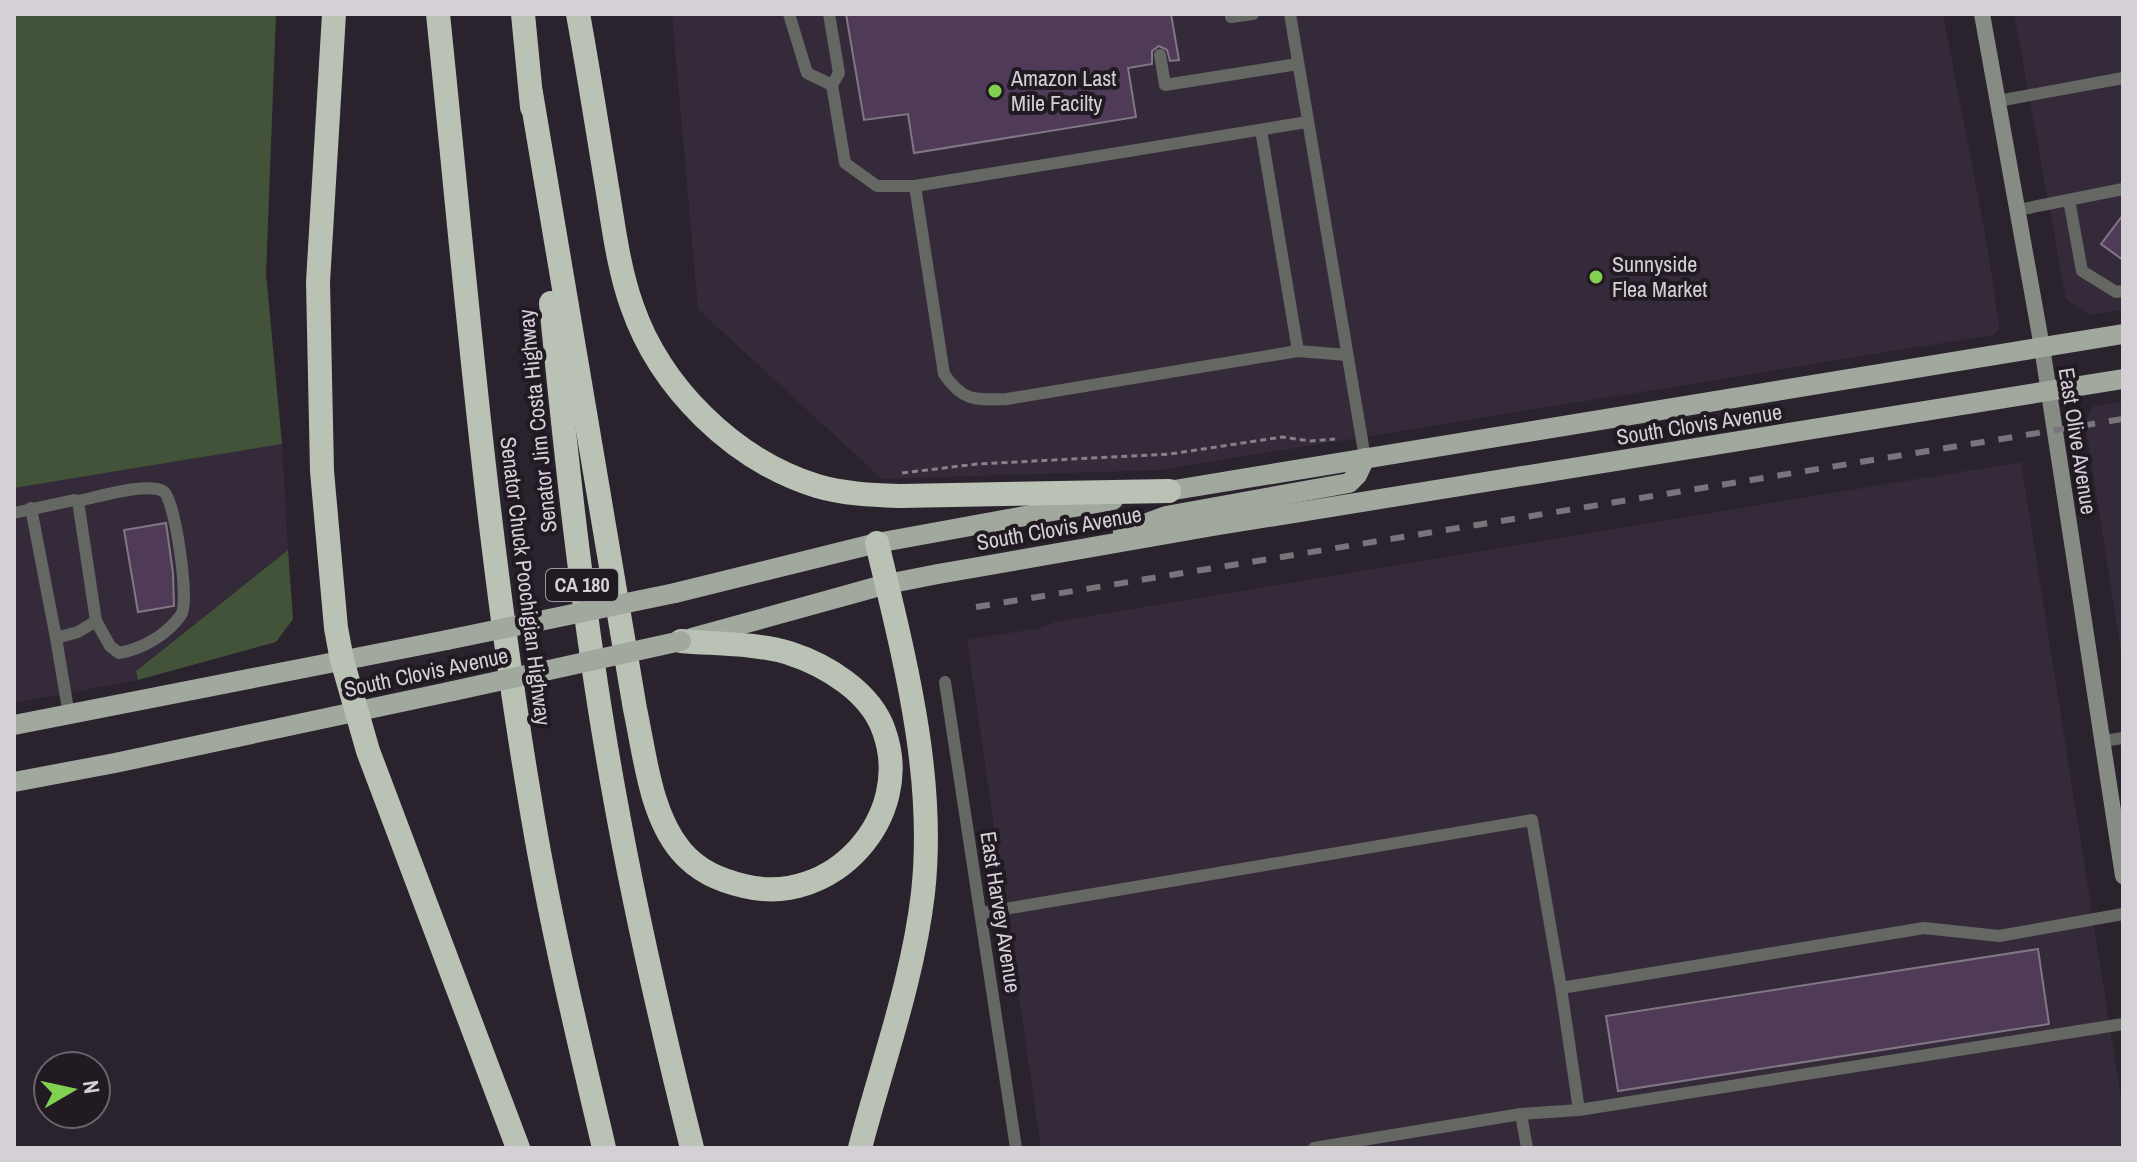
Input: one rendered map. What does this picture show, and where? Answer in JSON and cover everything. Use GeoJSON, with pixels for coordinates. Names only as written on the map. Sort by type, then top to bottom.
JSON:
{"type":"FeatureCollection","features":[{"type":"Feature","properties":{"kind":"highway"},"geometry":{"type":"LineString","coordinates":[[334,14],[318,282],[319,400],[329,570],[342,660],[356,712],[518,1148]]}},
{"type":"Feature","properties":{"kind":"highway","name":"Senator Chuck Poochigian Highway"},"geometry":{"type":"LineString","coordinates":[[438,14],[482,445],[530,800],[604,1148]]}},
{"type":"Feature","properties":{"kind":"highway","name":"Senator Jim Costa Highway"},"geometry":{"type":"LineString","coordinates":[[523,14],[565,448],[595,677],[643,941],[692,1148]]}},
{"type":"Feature","properties":{"kind":"highway"},"geometry":{"type":"LineString","coordinates":[[578,14],[612,216],[631,304],[643,333],[673,382],[718,429],[764,462],[817,486],[847,492],[900,496],[1169,491]]}},
{"type":"Feature","properties":{"kind":"highway"},"geometry":{"type":"LineString","coordinates":[[531,93],[635,709],[659,809],[681,851],[715,877],[753,888],[777,889],[798,887],[837,869],[855,855],[867,840],[878,821],[888,792],[890,755],[884,729],[874,712],[840,678],[807,660],[763,648],[681,641]]}},
{"type":"Feature","properties":{"kind":"highway"},"geometry":{"type":"LineString","coordinates":[[860,1148],[915,943],[925,852],[924,772],[877,543]]}},
{"type":"Feature","properties":{"kind":"main road","name":"East Olive Avenue"},"geometry":{"type":"LineString","coordinates":[[1982,14],[2042,347],[2123,876]]}},
{"type":"Feature","properties":{"kind":"main road","name":"South Clovis Avenue"},"geometry":{"type":"LineString","coordinates":[[14,725],[675,593],[877,543],[1365,458],[2123,334]]}},
{"type":"Feature","properties":{"kind":"main road","name":"South Clovis Avenue"},"geometry":{"type":"LineString","coordinates":[[14,782],[681,641],[887,584],[1074,550],[2123,379]]}},
{"type":"Feature","properties":{"kind":"main road"},"geometry":{"type":"LineString","coordinates":[[1074,550],[1166,516],[1349,483],[1357,475],[1365,458]]}},
{"type":"Feature","properties":{"kind":"lane"},"geometry":{"type":"LineString","coordinates":[[789,14],[807,73],[832,85]]}},
{"type":"Feature","properties":{"kind":"lane"},"geometry":{"type":"LineString","coordinates":[[829,14],[839,73],[832,85],[845,163],[877,186],[915,186],[1307,122]]}},
{"type":"Feature","properties":{"kind":"lane"},"geometry":{"type":"LineString","coordinates":[[1231,14],[1231,17],[1253,14]]}},
{"type":"Feature","properties":{"kind":"lane"},"geometry":{"type":"LineString","coordinates":[[1290,14],[1365,458]]}},
{"type":"Feature","properties":{"kind":"lane"},"geometry":{"type":"LineString","coordinates":[[1160,55],[1165,85],[1298,64]]}},
{"type":"Feature","properties":{"kind":"lane"},"geometry":{"type":"LineString","coordinates":[[1998,101],[2123,78]]}},
{"type":"Feature","properties":{"kind":"lane"},"geometry":{"type":"LineString","coordinates":[[1261,130],[1298,351]]}},
{"type":"Feature","properties":{"kind":"lane"},"geometry":{"type":"LineString","coordinates":[[915,186],[944,374],[955,390],[975,400],[1007,399],[1298,351],[1347,355]]}},
{"type":"Feature","properties":{"kind":"lane"},"geometry":{"type":"LineString","coordinates":[[2018,210],[2123,189]]}},
{"type":"Feature","properties":{"kind":"lane"},"geometry":{"type":"LineString","coordinates":[[2069,200],[2082,271],[2116,292],[2123,291]]}},
{"type":"Feature","properties":{"kind":"lane"},"geometry":{"type":"LineString","coordinates":[[14,513],[135,489],[161,489],[168,495],[185,603],[182,614],[151,643],[119,653],[110,646],[96,621],[78,501]]}},
{"type":"Feature","properties":{"kind":"lane"},"geometry":{"type":"LineString","coordinates":[[31,508],[69,715]]}},
{"type":"Feature","properties":{"kind":"lane"},"geometry":{"type":"LineString","coordinates":[[56,638],[78,632],[96,621]]}},
{"type":"Feature","properties":{"kind":"lane","name":"East Harvey Avenue"},"geometry":{"type":"LineString","coordinates":[[945,682],[1016,1148]]}},
{"type":"Feature","properties":{"kind":"lane"},"geometry":{"type":"LineString","coordinates":[[2102,741],[2123,738]]}},
{"type":"Feature","properties":{"kind":"lane"},"geometry":{"type":"LineString","coordinates":[[981,913],[1532,820],[1579,1110]]}},
{"type":"Feature","properties":{"kind":"lane"},"geometry":{"type":"LineString","coordinates":[[1561,988],[1924,928],[1999,936],[2123,914]]}},
{"type":"Feature","properties":{"kind":"lane"},"geometry":{"type":"LineString","coordinates":[[1314,1148],[1521,1114],[1579,1110],[2123,1024]]}},
{"type":"Feature","properties":{"kind":"lane"},"geometry":{"type":"LineString","coordinates":[[1521,1114],[1527,1148]]}},
{"type":"Feature","properties":{"kind":"path"},"geometry":{"type":"LineString","coordinates":[[891,474],[977,464],[1170,454],[1282,437],[1311,441],[1335,439]]}},
{"type":"Feature","properties":{"kind":"shaded area"},"geometry":{"type":"Polygon","coordinates":[[[672,14],[1943,14],[1987,244],[1998,331],[1992,335],[1160,470],[882,479],[698,309],[672,14]]]}},
{"type":"Feature","properties":{"kind":"shaded area"},"geometry":{"type":"Polygon","coordinates":[[[2014,14],[2123,14],[2123,310],[2089,315],[2066,299],[2014,14]]]}},
{"type":"Feature","properties":{"kind":"shaded area"},"geometry":{"type":"Polygon","coordinates":[[[2123,402],[2123,665],[2085,421],[2094,406],[2123,402]]]}},
{"type":"Feature","properties":{"kind":"shaded area"},"geometry":{"type":"Polygon","coordinates":[[[282,444],[288,550],[136,670],[138,680],[14,703],[14,488],[282,444]]]}},
{"type":"Feature","properties":{"kind":"shaded area"},"geometry":{"type":"Polygon","coordinates":[[[2021,462],[2123,1110],[2123,1148],[1041,1148],[967,640],[1040,628],[1058,621],[2021,462]]]}},
{"type":"Feature","properties":{"kind":"green space"},"geometry":{"type":"Polygon","coordinates":[[[14,14],[276,14],[266,274],[282,444],[14,488],[14,14]]]}},
{"type":"Feature","properties":{"kind":"green space"},"geometry":{"type":"Polygon","coordinates":[[[288,550],[293,619],[276,642],[138,680],[136,671],[288,550]]]}},
{"type":"Feature","properties":{"kind":"building","name":"Amazon Last Mile Facilty"},"geometry":{"type":"Polygon","coordinates":[[[846,14],[1171,14],[1179,60],[1170,61],[1167,50],[1159,46],[1152,51],[1152,64],[1128,68],[1136,117],[914,153],[908,114],[864,120],[846,14]]]}},
{"type":"Feature","properties":{"kind":"building"},"geometry":{"type":"Polygon","coordinates":[[[2123,215],[2123,260],[2101,244],[2123,215]]]}},
{"type":"Feature","properties":{"kind":"building"},"geometry":{"type":"Polygon","coordinates":[[[166,523],[174,606],[138,612],[124,530],[166,523]]]}},
{"type":"Feature","properties":{"kind":"building"},"geometry":{"type":"Polygon","coordinates":[[[2038,949],[2049,1024],[1618,1091],[1606,1016],[2038,949]]]}},
{"type":"Feature","properties":{"kind":"railway"},"geometry":{"type":"LineString","coordinates":[[976,607],[2123,419]]}},
{"type":"Feature","properties":{"kind":"place","name":"Amazon Last Mile Facilty"},"geometry":{"type":"Point","coordinates":[995,91]}},
{"type":"Feature","properties":{"kind":"place","name":"Sunnyside Flea Market"},"geometry":{"type":"Point","coordinates":[1596,277]}}]}
